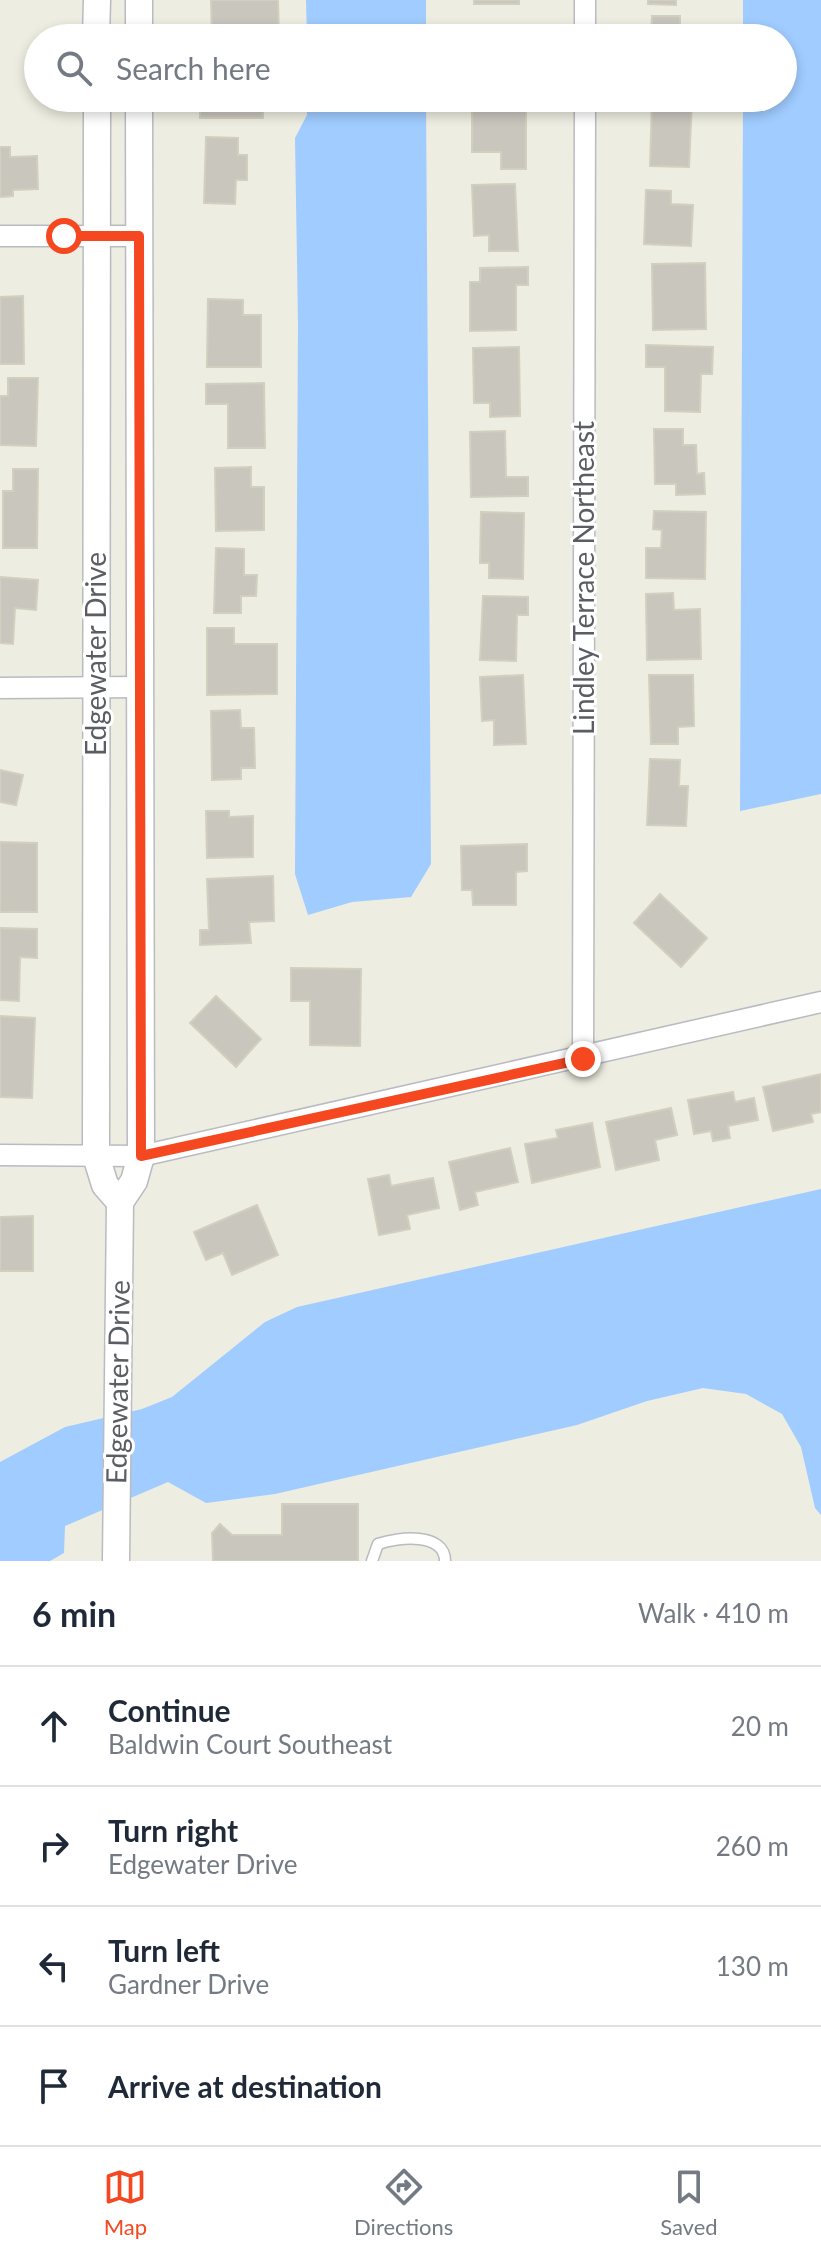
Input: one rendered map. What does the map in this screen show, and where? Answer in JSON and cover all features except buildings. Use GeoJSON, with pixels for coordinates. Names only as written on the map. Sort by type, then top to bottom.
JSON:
{"type":"FeatureCollection","features":[{"type":"Feature","properties":{"kind":"street"},"geometry":{"type":"LineString","coordinates":[[96,24],[97,0]]}},
{"type":"Feature","properties":{"kind":"street"},"geometry":{"type":"LineString","coordinates":[[139,0],[139,24]]}},
{"type":"Feature","properties":{"kind":"street"},"geometry":{"type":"LineString","coordinates":[[585,0],[585,24]]}},
{"type":"Feature","properties":{"kind":"street","name":"Edgewater Drive"},"geometry":{"type":"LineString","coordinates":[[97,112],[96,1156],[105,1185],[120,1202]]}},
{"type":"Feature","properties":{"kind":"street","name":"Edgewater Drive"},"geometry":{"type":"LineString","coordinates":[[116,1561],[120,1202],[134,1181],[141,1156],[139,112]]}},
{"type":"Feature","properties":{"kind":"street","name":"Lindley Terrace Northeast"},"geometry":{"type":"LineString","coordinates":[[583,1059],[585,112]]}},
{"type":"Feature","properties":{"kind":"street"},"geometry":{"type":"LineString","coordinates":[[0,236],[139,236]]}},
{"type":"Feature","properties":{"kind":"street"},"geometry":{"type":"LineString","coordinates":[[0,688],[140,687]]}},
{"type":"Feature","properties":{"kind":"street"},"geometry":{"type":"LineString","coordinates":[[0,1155],[141,1156],[583,1059],[821,1002]]}},
{"type":"Feature","properties":{"kind":"lane"},"geometry":{"type":"LineString","coordinates":[[372,1561],[378,1544],[431,1540],[439,1543],[445,1551],[445,1561]]}},
{"type":"Feature","properties":{"kind":"water"},"geometry":{"type":"Polygon","coordinates":[[[306,0],[426,0],[426,24],[307,24],[306,0]]]}},
{"type":"Feature","properties":{"kind":"water"},"geometry":{"type":"Polygon","coordinates":[[[743,0],[821,0],[821,794],[740,811],[743,112],[797,112],[797,24],[743,24],[743,0]]]}},
{"type":"Feature","properties":{"kind":"water"},"geometry":{"type":"Polygon","coordinates":[[[307,112],[426,112],[431,864],[411,897],[352,902],[308,915],[295,874],[298,323],[295,138],[307,112]]]}},
{"type":"Feature","properties":{"kind":"water"},"geometry":{"type":"Polygon","coordinates":[[[821,1189],[821,1515],[815,1508],[801,1447],[782,1414],[746,1394],[703,1388],[647,1401],[577,1425],[275,1494],[206,1503],[168,1482],[65,1526],[64,1553],[50,1561],[0,1561],[0,1462],[65,1427],[142,1409],[172,1397],[265,1322],[297,1307],[821,1189]]]}},
{"type":"Feature","properties":{"kind":"route"},"geometry":{"type":"LineString","coordinates":[[64,236],[139,236],[140,687],[143,758],[141,1156],[583,1059]]}}]}
